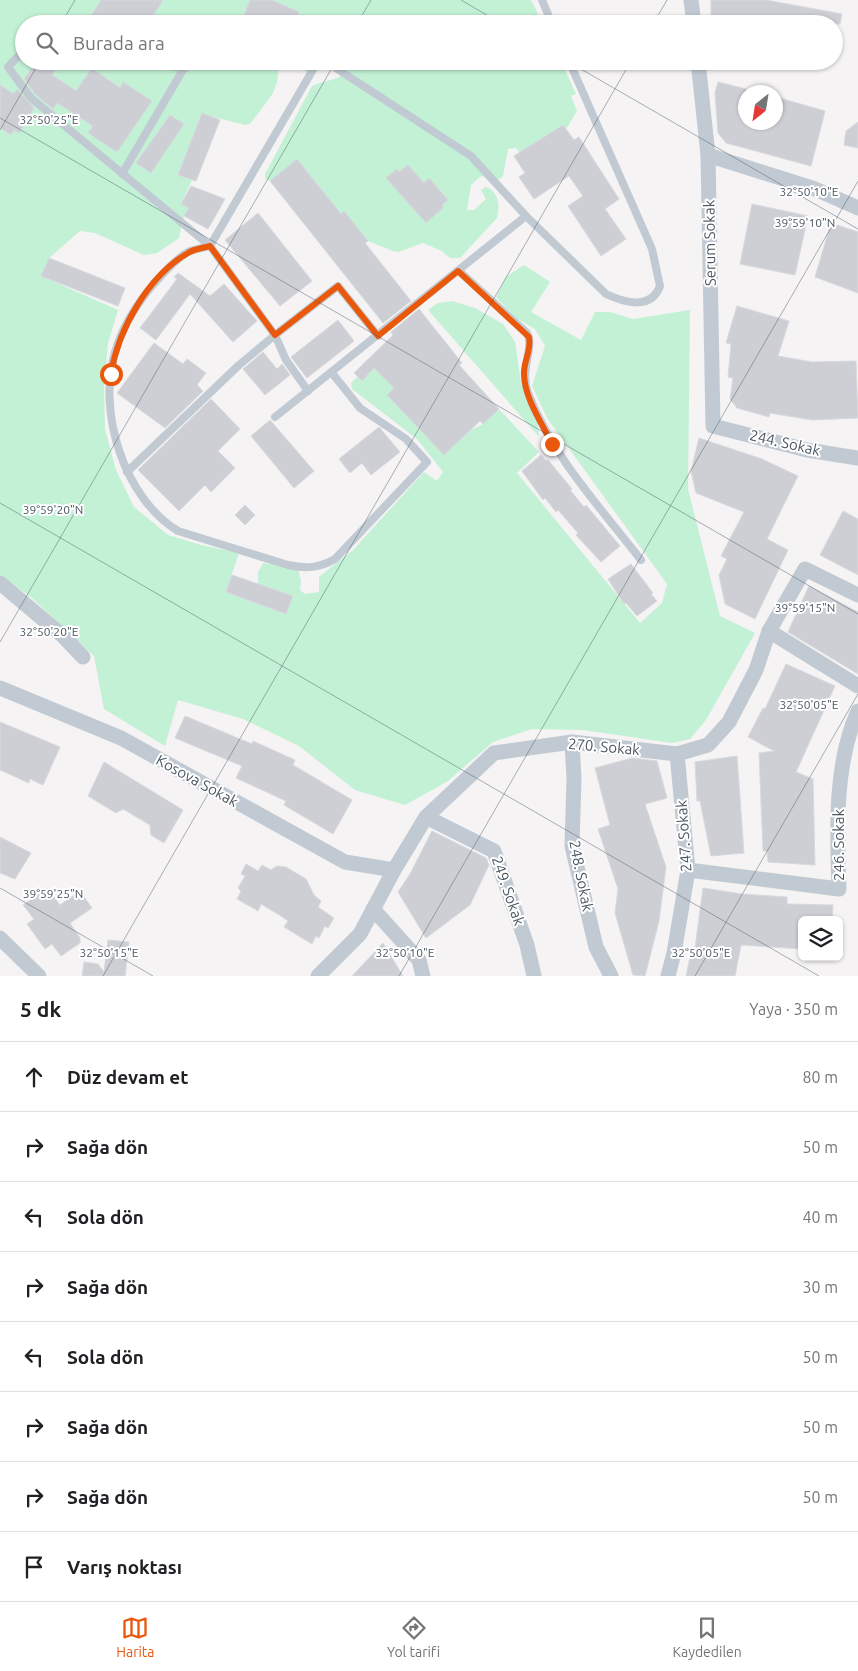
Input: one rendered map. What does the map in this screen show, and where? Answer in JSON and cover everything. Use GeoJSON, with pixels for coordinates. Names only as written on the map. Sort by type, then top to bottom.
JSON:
{"type":"FeatureCollection","features":[{"type":"Feature","properties":{"kind":"street"},"geometry":{"type":"LineString","coordinates":[[691,0],[693,15]]}},
{"type":"Feature","properties":{"kind":"street","name":"Serum Sokak"},"geometry":{"type":"LineString","coordinates":[[699,70],[708,155],[713,426]]}},
{"type":"Feature","properties":{"kind":"street"},"geometry":{"type":"LineString","coordinates":[[708,155],[815,189],[858,208]]}},
{"type":"Feature","properties":{"kind":"street","name":"244. Sokak"},"geometry":{"type":"LineString","coordinates":[[713,426],[807,450],[858,458]]}},
{"type":"Feature","properties":{"kind":"street","name":"270. Sokak"},"geometry":{"type":"LineString","coordinates":[[318,976],[360,934],[394,870],[426,818],[494,754],[572,742],[677,754],[708,745],[729,722],[756,670],[769,631],[805,569],[858,595]]}},
{"type":"Feature","properties":{"kind":"street"},"geometry":{"type":"LineString","coordinates":[[0,583],[63,636],[83,657]]}},
{"type":"Feature","properties":{"kind":"street"},"geometry":{"type":"LineString","coordinates":[[769,631],[858,686]]}},
{"type":"Feature","properties":{"kind":"street","name":"Kosova Sokak"},"geometry":{"type":"LineString","coordinates":[[0,688],[121,738],[344,862],[394,870]]}},
{"type":"Feature","properties":{"kind":"street","name":"246. Sokak"},"geometry":{"type":"LineString","coordinates":[[688,870],[839,889],[836,823],[847,740],[858,711]]}},
{"type":"Feature","properties":{"kind":"street","name":"248. Sokak"},"geometry":{"type":"LineString","coordinates":[[572,742],[574,779],[572,846],[596,947],[611,976]]}},
{"type":"Feature","properties":{"kind":"street","name":"247. Sokak"},"geometry":{"type":"LineString","coordinates":[[668,976],[674,954],[688,870],[677,754]]}},
{"type":"Feature","properties":{"kind":"street","name":"249. Sokak"},"geometry":{"type":"LineString","coordinates":[[426,818],[494,851],[527,946],[534,976]]}},
{"type":"Feature","properties":{"kind":"street"},"geometry":{"type":"LineString","coordinates":[[373,909],[419,960],[423,976]]}},
{"type":"Feature","properties":{"kind":"street"},"geometry":{"type":"LineString","coordinates":[[0,938],[39,976]]}},
{"type":"Feature","properties":{"kind":"lane"},"geometry":{"type":"LineString","coordinates":[[542,0],[548,15]]}},
{"type":"Feature","properties":{"kind":"lane"},"geometry":{"type":"LineString","coordinates":[[15,60],[8,67],[31,98],[210,246],[275,335],[286,360],[308,392]]}},
{"type":"Feature","properties":{"kind":"lane"},"geometry":{"type":"LineString","coordinates":[[122,174],[183,70]]}},
{"type":"Feature","properties":{"kind":"lane"},"geometry":{"type":"LineString","coordinates":[[313,70],[210,246],[188,252],[159,278],[145,294],[121,334],[114,354],[110,399],[118,448],[127,472],[150,508],[166,524],[178,531],[301,568],[325,565],[335,559],[427,462],[406,439],[360,408],[332,373]]}},
{"type":"Feature","properties":{"kind":"lane"},"geometry":{"type":"LineString","coordinates":[[339,70],[471,156],[526,216],[606,294],[632,303],[642,303],[652,298],[660,286],[652,249],[573,70]]}},
{"type":"Feature","properties":{"kind":"lane"},"geometry":{"type":"LineString","coordinates":[[275,417],[526,216]]}},
{"type":"Feature","properties":{"kind":"lane"},"geometry":{"type":"LineString","coordinates":[[458,271],[527,333],[530,342],[524,368],[525,385],[552,444],[641,560]]}},
{"type":"Feature","properties":{"kind":"lane"},"geometry":{"type":"LineString","coordinates":[[127,472],[239,365],[338,286],[378,336]]}},
{"type":"Feature","properties":{"kind":"green space"},"geometry":{"type":"Polygon","coordinates":[[[0,0],[531,0],[538,15],[15,15],[15,70],[279,70],[277,83],[272,95],[250,124],[245,125],[202,114],[178,175],[192,180],[181,203],[189,208],[184,216],[179,238],[157,253],[144,255],[95,233],[80,231],[49,258],[41,276],[118,310],[108,343],[104,386],[105,429],[116,470],[134,507],[168,535],[201,545],[239,553],[226,592],[286,614],[293,596],[258,584],[258,572],[263,563],[282,565],[298,570],[301,580],[300,590],[305,594],[319,592],[319,577],[353,550],[424,472],[437,481],[443,472],[417,439],[352,389],[351,383],[357,377],[362,381],[374,368],[414,370],[387,395],[444,455],[471,430],[483,424],[499,409],[539,452],[517,473],[640,623],[662,603],[667,584],[547,418],[532,386],[545,346],[535,329],[516,318],[496,297],[506,277],[524,265],[550,282],[531,312],[581,340],[595,312],[610,312],[633,319],[690,310],[688,489],[720,616],[755,633],[706,720],[690,739],[672,743],[583,730],[532,729],[493,742],[448,781],[405,805],[355,790],[299,746],[243,719],[178,700],[165,746],[104,709],[94,656],[32,598],[0,575],[0,0]]]}},
{"type":"Feature","properties":{"kind":"green space"},"geometry":{"type":"Polygon","coordinates":[[[348,70],[565,70],[576,94],[571,96],[577,111],[566,129],[563,125],[520,153],[516,148],[508,149],[503,176],[499,180],[481,176],[471,185],[467,210],[474,210],[486,199],[481,190],[486,187],[494,192],[496,196],[498,213],[497,218],[460,258],[450,258],[442,251],[423,243],[398,252],[368,241],[344,212],[336,218],[336,208],[297,159],[270,181],[265,179],[265,174],[312,86],[344,74],[348,70]]]}},
{"type":"Feature","properties":{"kind":"green space"},"geometry":{"type":"Polygon","coordinates":[[[452,301],[475,308],[503,324],[515,342],[521,383],[537,417],[539,437],[428,310],[438,303],[452,301]]]}},
{"type":"Feature","properties":{"kind":"building"},"geometry":{"type":"Polygon","coordinates":[[[101,0],[163,0],[154,15],[92,15],[101,0]]]}},
{"type":"Feature","properties":{"kind":"building"},"geometry":{"type":"Polygon","coordinates":[[[250,0],[272,0],[299,12],[298,15],[244,15],[250,0]]]}},
{"type":"Feature","properties":{"kind":"building"},"geometry":{"type":"Polygon","coordinates":[[[711,0],[766,0],[842,14],[842,15],[711,15],[711,0]]]}},
{"type":"Feature","properties":{"kind":"building"},"geometry":{"type":"Polygon","coordinates":[[[30,70],[55,70],[52,75],[76,91],[91,70],[95,70],[120,88],[123,82],[152,101],[117,152],[88,133],[93,126],[57,103],[53,109],[35,94],[24,79],[30,70]]]}},
{"type":"Feature","properties":{"kind":"building"},"geometry":{"type":"Polygon","coordinates":[[[718,82],[738,87],[738,130],[783,130],[783,99],[825,111],[811,166],[726,143],[718,133],[715,93],[718,82]]]}},
{"type":"Feature","properties":{"kind":"building"},"geometry":{"type":"Polygon","coordinates":[[[0,85],[14,94],[17,89],[34,108],[19,133],[14,130],[11,135],[0,128],[0,85]]]}},
{"type":"Feature","properties":{"kind":"building"},"geometry":{"type":"Polygon","coordinates":[[[202,113],[220,120],[196,181],[178,175],[202,113]]]}},
{"type":"Feature","properties":{"kind":"building"},"geometry":{"type":"Polygon","coordinates":[[[170,115],[184,124],[151,173],[136,163],[170,115]]]}},
{"type":"Feature","properties":{"kind":"building"},"geometry":{"type":"Polygon","coordinates":[[[858,122],[858,148],[844,145],[846,131],[858,122]]]}},
{"type":"Feature","properties":{"kind":"building"},"geometry":{"type":"Polygon","coordinates":[[[563,125],[574,140],[579,137],[619,199],[605,209],[626,239],[601,256],[568,206],[583,196],[569,176],[534,199],[519,177],[525,173],[514,156],[563,125]]]}},
{"type":"Feature","properties":{"kind":"building"},"geometry":{"type":"Polygon","coordinates":[[[297,159],[341,214],[344,211],[368,241],[365,243],[411,301],[383,323],[270,181],[297,159]]]}},
{"type":"Feature","properties":{"kind":"building"},"geometry":{"type":"Polygon","coordinates":[[[408,165],[424,183],[429,178],[448,200],[442,205],[444,207],[426,223],[386,178],[397,169],[399,172],[408,165]]]}},
{"type":"Feature","properties":{"kind":"building"},"geometry":{"type":"Polygon","coordinates":[[[191,186],[225,199],[208,229],[184,216],[189,208],[181,204],[191,186]]]}},
{"type":"Feature","properties":{"kind":"building"},"geometry":{"type":"Polygon","coordinates":[[[752,204],[808,216],[795,275],[740,264],[752,204]]]}},
{"type":"Feature","properties":{"kind":"building"},"geometry":{"type":"Polygon","coordinates":[[[258,213],[312,281],[280,306],[225,240],[258,213]]]}},
{"type":"Feature","properties":{"kind":"building"},"geometry":{"type":"Polygon","coordinates":[[[831,223],[858,232],[858,293],[815,277],[831,223]]]}},
{"type":"Feature","properties":{"kind":"building"},"geometry":{"type":"Polygon","coordinates":[[[49,258],[125,288],[118,306],[41,276],[49,258]]]}},
{"type":"Feature","properties":{"kind":"building"},"geometry":{"type":"Polygon","coordinates":[[[178,273],[210,296],[224,284],[257,321],[233,342],[190,294],[156,340],[140,328],[177,279],[174,277],[178,273]]]}},
{"type":"Feature","properties":{"kind":"building"},"geometry":{"type":"Polygon","coordinates":[[[737,306],[789,321],[778,356],[812,362],[856,361],[858,418],[812,420],[770,413],[769,417],[737,408],[730,399],[733,378],[728,377],[731,344],[726,343],[737,306]]]}},
{"type":"Feature","properties":{"kind":"building"},"geometry":{"type":"Polygon","coordinates":[[[419,309],[462,363],[459,365],[499,409],[483,424],[480,421],[444,455],[387,395],[394,388],[374,368],[362,381],[354,373],[393,335],[391,332],[419,309]]]}},
{"type":"Feature","properties":{"kind":"building"},"geometry":{"type":"Polygon","coordinates":[[[338,320],[354,341],[307,378],[291,357],[338,320]]]}},
{"type":"Feature","properties":{"kind":"building"},"geometry":{"type":"Polygon","coordinates":[[[154,343],[183,364],[187,359],[206,373],[197,385],[203,391],[165,428],[117,393],[154,343]]]}},
{"type":"Feature","properties":{"kind":"building"},"geometry":{"type":"Polygon","coordinates":[[[263,352],[277,369],[282,364],[290,375],[265,395],[243,369],[263,352]]]}},
{"type":"Feature","properties":{"kind":"building"},"geometry":{"type":"Polygon","coordinates":[[[211,399],[240,429],[218,451],[235,468],[211,492],[205,485],[179,511],[138,470],[211,399]]]}},
{"type":"Feature","properties":{"kind":"building"},"geometry":{"type":"Polygon","coordinates":[[[270,420],[314,471],[294,488],[251,436],[270,420]]]}},
{"type":"Feature","properties":{"kind":"building"},"geometry":{"type":"Polygon","coordinates":[[[379,427],[400,452],[371,475],[362,463],[350,473],[339,459],[379,427]]]}},
{"type":"Feature","properties":{"kind":"building"},"geometry":{"type":"Polygon","coordinates":[[[699,438],[762,459],[798,476],[767,539],[788,550],[755,619],[725,604],[719,575],[727,559],[721,556],[744,512],[696,493],[691,471],[699,438]]]}},
{"type":"Feature","properties":{"kind":"building"},"geometry":{"type":"Polygon","coordinates":[[[541,455],[546,461],[548,460],[584,507],[586,505],[620,546],[601,562],[576,535],[578,533],[558,510],[556,512],[545,498],[543,500],[522,471],[541,455]]]}},
{"type":"Feature","properties":{"kind":"building"},"geometry":{"type":"Polygon","coordinates":[[[245,505],[255,515],[245,525],[235,515],[245,505]]]}},
{"type":"Feature","properties":{"kind":"building"},"geometry":{"type":"Polygon","coordinates":[[[843,511],[858,519],[858,575],[820,555],[843,511]]]}},
{"type":"Feature","properties":{"kind":"building"},"geometry":{"type":"Polygon","coordinates":[[[631,564],[657,601],[637,616],[626,603],[624,604],[608,579],[631,564]]]}},
{"type":"Feature","properties":{"kind":"building"},"geometry":{"type":"Polygon","coordinates":[[[232,575],[293,596],[286,614],[226,592],[232,575]]]}},
{"type":"Feature","properties":{"kind":"building"},"geometry":{"type":"Polygon","coordinates":[[[809,586],[858,612],[858,674],[788,632],[809,586]]]}},
{"type":"Feature","properties":{"kind":"building"},"geometry":{"type":"Polygon","coordinates":[[[786,664],[835,686],[796,772],[813,779],[815,865],[768,862],[767,851],[763,851],[759,753],[774,751],[748,737],[763,708],[765,709],[786,664]]]}},
{"type":"Feature","properties":{"kind":"building"},"geometry":{"type":"Polygon","coordinates":[[[185,716],[252,744],[253,741],[295,760],[293,765],[352,800],[333,834],[284,805],[286,801],[236,778],[242,766],[175,738],[185,716]]]}},
{"type":"Feature","properties":{"kind":"building"},"geometry":{"type":"Polygon","coordinates":[[[0,722],[60,747],[43,785],[30,779],[29,783],[0,770],[0,722]]]}},
{"type":"Feature","properties":{"kind":"building"},"geometry":{"type":"Polygon","coordinates":[[[737,756],[744,853],[711,856],[700,801],[697,801],[695,762],[737,756]]]}},
{"type":"Feature","properties":{"kind":"building"},"geometry":{"type":"Polygon","coordinates":[[[632,758],[657,761],[667,798],[645,804],[666,867],[659,921],[645,976],[633,975],[615,913],[618,889],[598,829],[610,825],[595,768],[632,758]]]}},
{"type":"Feature","properties":{"kind":"building"},"geometry":{"type":"Polygon","coordinates":[[[104,762],[183,810],[164,843],[151,835],[150,825],[123,809],[116,813],[88,796],[104,762]]]}},
{"type":"Feature","properties":{"kind":"building"},"geometry":{"type":"Polygon","coordinates":[[[432,831],[486,858],[489,865],[470,905],[426,938],[398,892],[410,874],[432,831]]]}},
{"type":"Feature","properties":{"kind":"building"},"geometry":{"type":"Polygon","coordinates":[[[0,837],[31,853],[15,879],[0,873],[0,837]]]}},
{"type":"Feature","properties":{"kind":"building"},"geometry":{"type":"Polygon","coordinates":[[[246,864],[258,871],[262,865],[271,870],[277,866],[286,867],[306,879],[314,895],[321,901],[318,907],[334,918],[328,928],[325,926],[319,938],[316,936],[312,944],[284,927],[288,921],[261,904],[258,911],[237,899],[241,891],[238,888],[245,876],[241,874],[246,864]]]}},
{"type":"Feature","properties":{"kind":"building"},"geometry":{"type":"Polygon","coordinates":[[[47,888],[60,905],[80,891],[92,908],[70,923],[80,938],[80,943],[61,956],[52,944],[45,949],[27,924],[34,919],[23,905],[47,888]]]}},
{"type":"Feature","properties":{"kind":"building"},"geometry":{"type":"Polygon","coordinates":[[[703,888],[742,894],[787,897],[787,904],[833,905],[832,916],[798,916],[798,949],[741,945],[735,976],[686,976],[692,947],[695,948],[703,888]]]}},
{"type":"Feature","properties":{"kind":"building"},"geometry":{"type":"Polygon","coordinates":[[[108,940],[129,942],[125,976],[82,976],[84,962],[98,964],[104,972],[108,940]]]}},
{"type":"Feature","properties":{"kind":"building"},"geometry":{"type":"Polygon","coordinates":[[[383,943],[403,976],[352,976],[383,943]]]}},
{"type":"Feature","properties":{"kind":"route"},"geometry":{"type":"LineString","coordinates":[[111,374],[114,354],[121,334],[132,314],[145,294],[159,278],[188,252],[210,246],[275,335],[338,286],[378,336],[458,271],[527,333],[530,346],[524,368],[525,385],[552,444]]}}]}
